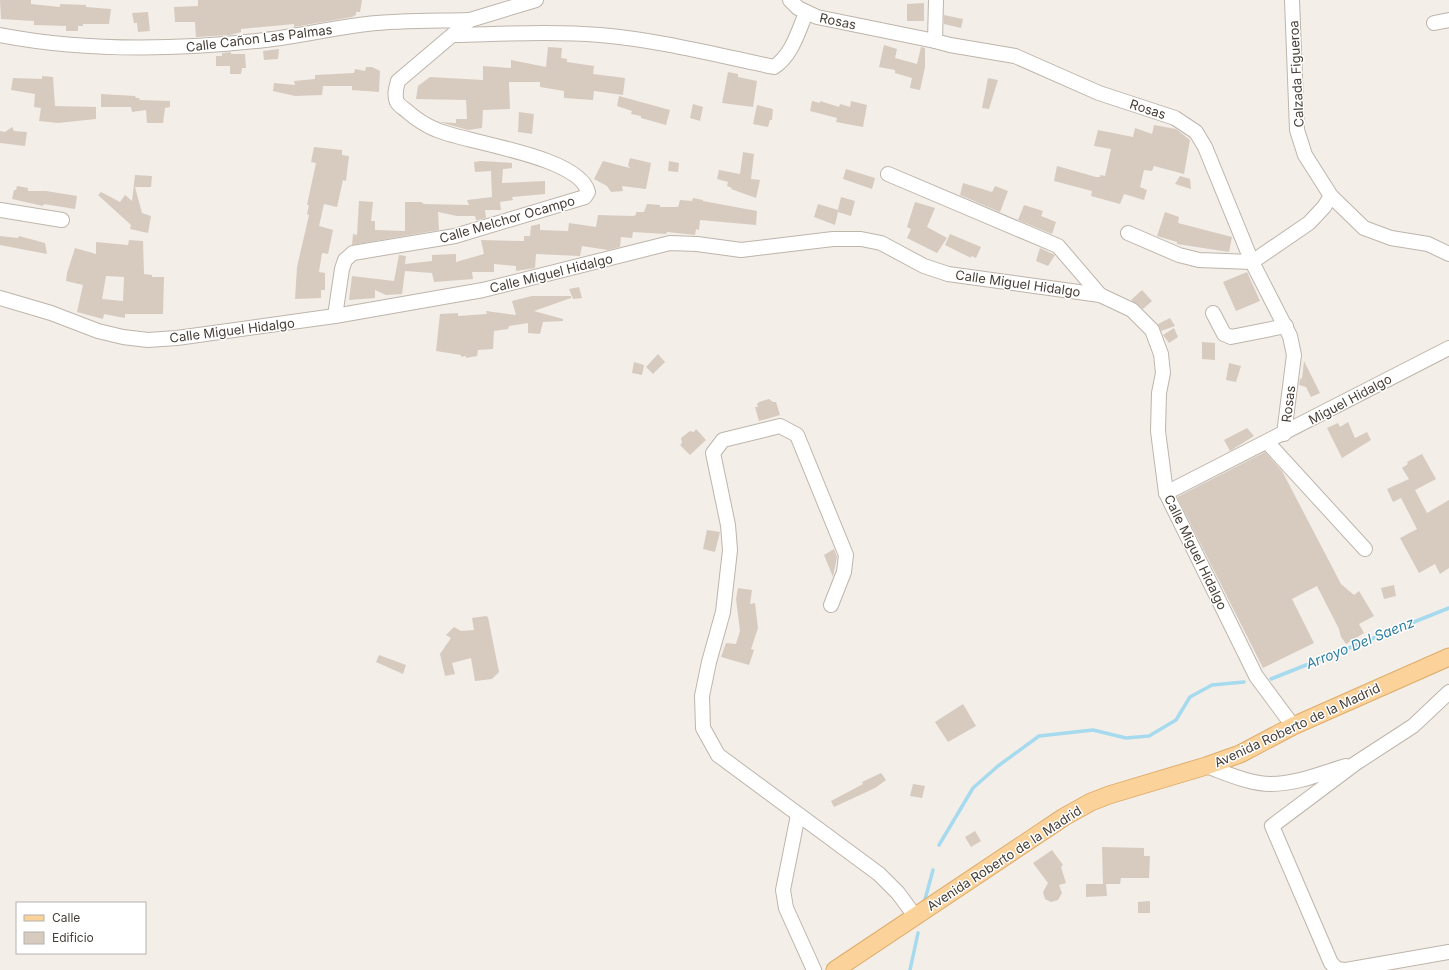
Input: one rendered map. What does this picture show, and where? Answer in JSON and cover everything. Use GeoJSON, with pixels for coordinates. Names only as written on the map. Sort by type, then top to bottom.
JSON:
{"type":"FeatureCollection","features":[{"type":"Feature","properties":{"kind":"main road","name":"Avenida Roberto de la Madrid"},"geometry":{"type":"LineString","coordinates":[[835,970],[1072,812],[1091,802],[1240,754],[1293,726],[1449,657]]}},
{"type":"Feature","properties":{"kind":"street","name":"Calle Melchor Ocampo"},"geometry":{"type":"LineString","coordinates":[[335,316],[342,269],[345,260],[353,254],[455,236],[585,197],[588,192],[587,184],[573,174],[544,160],[510,148],[437,130],[412,116],[398,104],[395,95],[398,81],[470,20],[536,0]]}},
{"type":"Feature","properties":{"kind":"street","name":"Rosas"},"geometry":{"type":"LineString","coordinates":[[790,0],[806,13],[817,17],[950,45],[1015,56],[1099,93],[1175,118],[1196,132],[1205,146],[1252,262],[1290,336],[1294,355],[1284,434]]}},
{"type":"Feature","properties":{"kind":"street"},"geometry":{"type":"LineString","coordinates":[[935,41],[936,0]]}},
{"type":"Feature","properties":{"kind":"street","name":"Calzada Figueroa"},"geometry":{"type":"LineString","coordinates":[[1292,0],[1297,130],[1305,156],[1331,196],[1364,228],[1391,238],[1428,244],[1449,254]]}},
{"type":"Feature","properties":{"kind":"street"},"geometry":{"type":"LineString","coordinates":[[454,35],[558,33],[600,35],[660,43],[774,67],[784,60],[795,41],[806,13]]}},
{"type":"Feature","properties":{"kind":"street","name":"Calle Cañon Las Palmas"},"geometry":{"type":"LineString","coordinates":[[0,35],[105,48],[159,48],[214,45],[259,40],[368,24],[470,20]]}},
{"type":"Feature","properties":{"kind":"street"},"geometry":{"type":"LineString","coordinates":[[1434,23],[1449,20]]}},
{"type":"Feature","properties":{"kind":"street","name":"Calle Miguel Hidalgo"},"geometry":{"type":"LineString","coordinates":[[888,174],[1058,246],[1100,295]]}},
{"type":"Feature","properties":{"kind":"street"},"geometry":{"type":"LineString","coordinates":[[1128,233],[1179,255],[1199,260],[1252,262],[1309,223],[1324,207],[1331,196]]}},
{"type":"Feature","properties":{"kind":"street"},"geometry":{"type":"LineString","coordinates":[[0,210],[62,220]]}},
{"type":"Feature","properties":{"kind":"street","name":"Calle Miguel Hidalgo"},"geometry":{"type":"LineString","coordinates":[[0,298],[51,313],[98,331],[123,337],[148,340],[177,338],[335,316],[483,290],[670,243],[697,244],[741,250],[833,239],[861,239],[881,243],[924,266],[948,274],[1100,295],[1132,310],[1152,330],[1160,354],[1163,373],[1159,394],[1158,431],[1166,493],[1256,676],[1293,726]]}},
{"type":"Feature","properties":{"kind":"street"},"geometry":{"type":"LineString","coordinates":[[1213,313],[1224,334],[1231,337],[1286,326]]}},
{"type":"Feature","properties":{"kind":"street","name":"Miguel Hidalgo"},"geometry":{"type":"LineString","coordinates":[[1166,493],[1284,434],[1449,348]]}},
{"type":"Feature","properties":{"kind":"street"},"geometry":{"type":"LineString","coordinates":[[831,605],[844,572],[846,555],[796,435],[780,426],[723,440],[713,453],[728,525],[730,550],[723,612],[709,662],[702,696],[703,728],[718,755],[879,874],[898,892],[915,916]]}},
{"type":"Feature","properties":{"kind":"street"},"geometry":{"type":"LineString","coordinates":[[1267,442],[1365,549]]}},
{"type":"Feature","properties":{"kind":"street"},"geometry":{"type":"LineString","coordinates":[[1449,692],[1413,726],[1356,763],[1272,826],[1331,963],[1337,969],[1345,970],[1449,952]]}},
{"type":"Feature","properties":{"kind":"street"},"geometry":{"type":"LineString","coordinates":[[1206,766],[1250,780],[1271,784],[1299,780],[1356,763]]}},
{"type":"Feature","properties":{"kind":"street"},"geometry":{"type":"LineString","coordinates":[[798,815],[783,890],[786,908],[814,970]]}},
{"type":"Feature","properties":{"kind":"building"},"geometry":{"type":"Polygon","coordinates":[[[0,0],[31,0],[31,4],[60,7],[60,4],[86,5],[86,7],[111,9],[109,24],[83,24],[83,26],[78,26],[78,31],[66,31],[66,26],[34,25],[34,21],[1,19],[0,0]]]}},
{"type":"Feature","properties":{"kind":"building"},"geometry":{"type":"Polygon","coordinates":[[[198,0],[362,0],[360,12],[356,12],[356,15],[352,17],[294,27],[294,24],[241,29],[241,32],[230,35],[196,37],[195,22],[175,22],[174,7],[198,6],[198,0]]]}},
{"type":"Feature","properties":{"kind":"building"},"geometry":{"type":"Polygon","coordinates":[[[924,3],[924,21],[907,21],[907,4],[924,3]]]}},
{"type":"Feature","properties":{"kind":"building"},"geometry":{"type":"Polygon","coordinates":[[[148,12],[150,31],[138,32],[137,23],[134,23],[132,13],[148,12]]]}},
{"type":"Feature","properties":{"kind":"building"},"geometry":{"type":"Polygon","coordinates":[[[944,15],[963,19],[961,28],[944,24],[944,15]]]}},
{"type":"Feature","properties":{"kind":"building"},"geometry":{"type":"Polygon","coordinates":[[[884,45],[897,49],[895,58],[917,64],[921,47],[925,48],[925,67],[920,90],[910,88],[912,78],[895,73],[895,70],[879,67],[884,45]]]}},
{"type":"Feature","properties":{"kind":"building"},"geometry":{"type":"Polygon","coordinates":[[[548,47],[562,48],[561,58],[567,59],[567,62],[594,66],[593,74],[625,78],[623,95],[594,91],[593,100],[564,98],[564,91],[540,87],[540,82],[509,82],[510,109],[483,110],[482,128],[468,130],[439,122],[456,123],[456,119],[467,119],[466,100],[416,99],[418,86],[430,77],[483,80],[483,66],[511,68],[511,60],[546,67],[548,47]]]}},
{"type":"Feature","properties":{"kind":"building"},"geometry":{"type":"Polygon","coordinates":[[[279,49],[278,59],[264,60],[263,51],[279,49]]]}},
{"type":"Feature","properties":{"kind":"building"},"geometry":{"type":"Polygon","coordinates":[[[231,52],[231,54],[245,54],[246,68],[242,68],[241,74],[230,74],[230,66],[216,66],[216,56],[222,56],[222,53],[231,52]]]}},
{"type":"Feature","properties":{"kind":"building"},"geometry":{"type":"Polygon","coordinates":[[[366,67],[372,67],[380,71],[379,92],[352,90],[352,86],[323,86],[322,95],[295,96],[273,91],[274,83],[295,85],[294,81],[315,79],[315,75],[354,73],[355,69],[365,71],[366,67]]]}},
{"type":"Feature","properties":{"kind":"building"},"geometry":{"type":"Polygon","coordinates":[[[728,72],[738,74],[738,77],[757,81],[753,107],[722,103],[728,72]]]}},
{"type":"Feature","properties":{"kind":"building"},"geometry":{"type":"Polygon","coordinates":[[[42,76],[53,77],[55,106],[96,107],[96,119],[58,123],[39,121],[41,108],[34,107],[35,94],[11,90],[13,78],[42,79],[42,76]]]}},
{"type":"Feature","properties":{"kind":"building"},"geometry":{"type":"Polygon","coordinates":[[[988,78],[998,80],[989,109],[982,108],[988,78]]]}},
{"type":"Feature","properties":{"kind":"building"},"geometry":{"type":"Polygon","coordinates":[[[101,94],[135,96],[140,100],[170,101],[170,107],[165,108],[163,123],[147,123],[146,110],[132,112],[131,107],[101,107],[101,94]]]}},
{"type":"Feature","properties":{"kind":"building"},"geometry":{"type":"Polygon","coordinates":[[[619,96],[670,110],[666,125],[641,118],[641,116],[631,114],[632,111],[617,106],[619,96]]]}},
{"type":"Feature","properties":{"kind":"building"},"geometry":{"type":"Polygon","coordinates":[[[812,101],[820,103],[820,101],[839,107],[840,104],[850,107],[851,101],[867,105],[863,127],[836,122],[837,118],[810,111],[812,101]]]}},
{"type":"Feature","properties":{"kind":"building"},"geometry":{"type":"Polygon","coordinates":[[[693,104],[703,107],[700,121],[690,118],[693,104]]]}},
{"type":"Feature","properties":{"kind":"building"},"geometry":{"type":"Polygon","coordinates":[[[757,105],[773,109],[772,120],[770,120],[768,127],[753,124],[757,105]]]}},
{"type":"Feature","properties":{"kind":"building"},"geometry":{"type":"Polygon","coordinates":[[[519,112],[534,114],[532,134],[518,132],[519,112]]]}},
{"type":"Feature","properties":{"kind":"building"},"geometry":{"type":"Polygon","coordinates":[[[1154,125],[1176,129],[1190,140],[1184,174],[1154,166],[1152,171],[1144,170],[1140,187],[1147,190],[1144,200],[1124,194],[1120,204],[1091,196],[1092,191],[1054,181],[1057,166],[1096,177],[1100,177],[1100,175],[1105,176],[1111,149],[1094,146],[1098,130],[1133,137],[1135,128],[1152,134],[1154,125]]]}},
{"type":"Feature","properties":{"kind":"building"},"geometry":{"type":"Polygon","coordinates":[[[12,127],[14,131],[27,132],[25,146],[0,143],[0,131],[5,132],[12,127]]]}},
{"type":"Feature","properties":{"kind":"building"},"geometry":{"type":"Polygon","coordinates":[[[314,147],[342,150],[342,155],[349,156],[346,181],[343,180],[337,207],[324,204],[319,226],[333,230],[328,254],[322,253],[319,272],[325,273],[325,290],[321,290],[321,298],[295,299],[297,267],[309,215],[307,214],[309,205],[307,205],[316,163],[311,162],[314,147]]]}},
{"type":"Feature","properties":{"kind":"building"},"geometry":{"type":"Polygon","coordinates":[[[743,152],[754,154],[751,179],[760,180],[756,198],[731,189],[732,188],[727,186],[728,182],[717,179],[719,170],[740,174],[743,152]]]}},
{"type":"Feature","properties":{"kind":"building"},"geometry":{"type":"Polygon","coordinates":[[[630,158],[651,163],[646,189],[622,186],[623,191],[611,192],[607,186],[594,179],[603,161],[630,168],[628,165],[630,158]]]}},
{"type":"Feature","properties":{"kind":"building"},"geometry":{"type":"Polygon","coordinates":[[[669,161],[679,163],[678,172],[668,171],[669,161]]]}},
{"type":"Feature","properties":{"kind":"building"},"geometry":{"type":"Polygon","coordinates":[[[474,162],[512,163],[512,168],[503,169],[502,183],[545,181],[545,194],[512,197],[513,200],[500,202],[501,210],[485,210],[486,218],[478,220],[476,220],[475,216],[457,216],[438,212],[439,230],[352,245],[353,234],[357,235],[359,201],[373,202],[371,221],[375,221],[375,230],[405,231],[405,202],[469,205],[467,200],[492,197],[491,171],[475,172],[474,162]]]}},
{"type":"Feature","properties":{"kind":"building"},"geometry":{"type":"Polygon","coordinates":[[[846,169],[875,178],[872,189],[843,179],[846,169]]]}},
{"type":"Feature","properties":{"kind":"building"},"geometry":{"type":"Polygon","coordinates":[[[135,175],[152,176],[151,187],[135,187],[142,213],[151,216],[148,233],[130,229],[131,225],[98,195],[101,192],[120,202],[125,195],[132,201],[135,175]]]}},
{"type":"Feature","properties":{"kind":"building"},"geometry":{"type":"Polygon","coordinates":[[[1180,176],[1190,179],[1191,189],[1175,184],[1180,176]]]}},
{"type":"Feature","properties":{"kind":"building"},"geometry":{"type":"Polygon","coordinates":[[[963,183],[992,192],[995,186],[1008,191],[1000,212],[960,195],[963,183]]]}},
{"type":"Feature","properties":{"kind":"building"},"geometry":{"type":"Polygon","coordinates":[[[17,186],[28,188],[28,191],[46,191],[77,196],[75,209],[44,204],[43,206],[12,199],[14,190],[16,190],[17,186]]]}},
{"type":"Feature","properties":{"kind":"building"},"geometry":{"type":"Polygon","coordinates":[[[841,197],[855,201],[851,216],[838,212],[835,225],[814,217],[818,204],[838,210],[841,197]]]}},
{"type":"Feature","properties":{"kind":"building"},"geometry":{"type":"Polygon","coordinates":[[[693,198],[757,211],[756,225],[700,220],[699,230],[696,229],[695,235],[667,232],[666,234],[633,232],[632,238],[621,237],[620,247],[608,250],[582,246],[580,256],[536,254],[535,268],[516,271],[516,266],[494,264],[494,272],[472,272],[473,279],[434,282],[432,273],[405,271],[402,294],[386,295],[375,290],[375,298],[349,300],[352,276],[394,281],[399,255],[406,256],[405,264],[432,261],[432,255],[456,254],[456,262],[484,254],[481,240],[524,241],[524,236],[530,236],[531,226],[540,224],[540,230],[568,231],[569,223],[596,227],[598,215],[633,216],[636,215],[636,212],[644,212],[647,204],[660,205],[660,207],[678,207],[680,200],[692,201],[693,198]]]}},
{"type":"Feature","properties":{"kind":"building"},"geometry":{"type":"Polygon","coordinates":[[[915,202],[935,208],[927,227],[947,238],[937,253],[907,238],[911,229],[907,227],[915,202]]]}},
{"type":"Feature","properties":{"kind":"building"},"geometry":{"type":"Polygon","coordinates":[[[1024,205],[1043,211],[1041,216],[1056,222],[1052,234],[1018,220],[1024,205]]]}},
{"type":"Feature","properties":{"kind":"building"},"geometry":{"type":"Polygon","coordinates":[[[1165,212],[1179,217],[1178,223],[1232,237],[1229,252],[1177,244],[1177,242],[1157,236],[1165,212]]]}},
{"type":"Feature","properties":{"kind":"building"},"geometry":{"type":"Polygon","coordinates":[[[950,234],[981,247],[976,258],[971,256],[971,258],[945,245],[950,234]]]}},
{"type":"Feature","properties":{"kind":"building"},"geometry":{"type":"Polygon","coordinates":[[[0,236],[18,238],[19,236],[45,243],[47,254],[0,245],[0,236]]]}},
{"type":"Feature","properties":{"kind":"building"},"geometry":{"type":"Polygon","coordinates":[[[129,240],[143,241],[144,274],[152,275],[152,277],[164,277],[163,314],[125,314],[125,318],[104,314],[103,319],[77,312],[83,285],[66,281],[75,248],[96,254],[96,242],[128,245],[129,240]],[[106,276],[102,299],[123,301],[124,277],[106,276]]]}},
{"type":"Feature","properties":{"kind":"building"},"geometry":{"type":"Polygon","coordinates":[[[1040,248],[1055,255],[1048,266],[1036,261],[1040,248]]]}},
{"type":"Feature","properties":{"kind":"building"},"geometry":{"type":"Polygon","coordinates":[[[1247,272],[1260,301],[1236,311],[1223,282],[1247,272]]]}},
{"type":"Feature","properties":{"kind":"building"},"geometry":{"type":"Polygon","coordinates":[[[579,287],[582,298],[573,299],[569,289],[579,287]]]}},
{"type":"Feature","properties":{"kind":"building"},"geometry":{"type":"Polygon","coordinates":[[[1142,290],[1152,301],[1143,309],[1131,300],[1142,290]]]}},
{"type":"Feature","properties":{"kind":"building"},"geometry":{"type":"Polygon","coordinates":[[[532,296],[571,296],[571,298],[534,311],[563,319],[563,321],[543,322],[540,334],[528,333],[528,323],[509,326],[508,329],[494,331],[493,349],[478,350],[477,356],[466,358],[466,356],[461,357],[461,355],[436,351],[440,314],[458,313],[458,316],[487,314],[486,311],[516,315],[512,301],[532,296]]]}},
{"type":"Feature","properties":{"kind":"building"},"geometry":{"type":"Polygon","coordinates":[[[1170,318],[1175,326],[1161,331],[1158,324],[1170,318]]]}},
{"type":"Feature","properties":{"kind":"building"},"geometry":{"type":"Polygon","coordinates":[[[1174,328],[1178,337],[1169,343],[1163,335],[1174,328]]]}},
{"type":"Feature","properties":{"kind":"building"},"geometry":{"type":"Polygon","coordinates":[[[1202,342],[1215,343],[1215,360],[1202,359],[1202,342]]]}},
{"type":"Feature","properties":{"kind":"building"},"geometry":{"type":"Polygon","coordinates":[[[658,354],[665,362],[653,374],[646,367],[658,354]]]}},
{"type":"Feature","properties":{"kind":"building"},"geometry":{"type":"Polygon","coordinates":[[[1304,361],[1320,393],[1311,397],[1306,387],[1299,385],[1300,379],[1302,378],[1304,361]]]}},
{"type":"Feature","properties":{"kind":"building"},"geometry":{"type":"Polygon","coordinates":[[[634,362],[644,365],[642,375],[632,373],[634,362]]]}},
{"type":"Feature","properties":{"kind":"building"},"geometry":{"type":"Polygon","coordinates":[[[1229,363],[1241,366],[1236,382],[1226,380],[1229,363]]]}},
{"type":"Feature","properties":{"kind":"building"},"geometry":{"type":"Polygon","coordinates":[[[769,399],[776,402],[780,415],[759,421],[755,407],[758,407],[757,404],[759,402],[769,399]]]}},
{"type":"Feature","properties":{"kind":"building"},"geometry":{"type":"Polygon","coordinates":[[[1348,422],[1355,438],[1367,432],[1371,440],[1342,458],[1327,428],[1338,423],[1340,427],[1348,422]]]}},
{"type":"Feature","properties":{"kind":"building"},"geometry":{"type":"Polygon","coordinates":[[[1247,428],[1254,436],[1230,451],[1224,440],[1247,428]]]}},
{"type":"Feature","properties":{"kind":"building"},"geometry":{"type":"Polygon","coordinates":[[[696,429],[706,440],[690,455],[680,445],[682,443],[681,438],[690,431],[694,432],[696,429]]]}},
{"type":"Feature","properties":{"kind":"building"},"geometry":{"type":"Polygon","coordinates":[[[1265,452],[1282,471],[1341,584],[1354,595],[1359,591],[1374,616],[1359,624],[1364,633],[1346,644],[1341,637],[1339,629],[1317,586],[1292,599],[1314,643],[1263,668],[1177,497],[1265,452]]]}},
{"type":"Feature","properties":{"kind":"building"},"geometry":{"type":"Polygon","coordinates":[[[1422,454],[1436,479],[1415,490],[1427,513],[1449,500],[1449,568],[1440,574],[1435,564],[1419,573],[1400,538],[1417,529],[1401,498],[1393,502],[1387,489],[1409,479],[1402,468],[1408,464],[1407,462],[1422,454]]]}},
{"type":"Feature","properties":{"kind":"building"},"geometry":{"type":"Polygon","coordinates":[[[707,530],[720,532],[715,552],[703,549],[707,530]]]}},
{"type":"Feature","properties":{"kind":"building"},"geometry":{"type":"Polygon","coordinates":[[[834,549],[837,557],[833,577],[824,555],[834,549]]]}},
{"type":"Feature","properties":{"kind":"building"},"geometry":{"type":"Polygon","coordinates":[[[1394,585],[1396,596],[1384,599],[1381,588],[1394,585]]]}},
{"type":"Feature","properties":{"kind":"building"},"geometry":{"type":"Polygon","coordinates":[[[738,588],[752,590],[750,604],[755,603],[758,628],[751,649],[754,650],[749,665],[721,657],[726,643],[736,644],[740,631],[736,599],[738,588]]]}},
{"type":"Feature","properties":{"kind":"building"},"geometry":{"type":"Polygon","coordinates":[[[488,617],[499,672],[492,679],[475,681],[471,658],[452,663],[455,674],[445,676],[440,654],[451,638],[446,635],[454,627],[461,631],[474,630],[472,618],[488,617]]]}},
{"type":"Feature","properties":{"kind":"building"},"geometry":{"type":"Polygon","coordinates":[[[379,655],[406,665],[403,674],[376,662],[379,655]]]}},
{"type":"Feature","properties":{"kind":"building"},"geometry":{"type":"Polygon","coordinates":[[[963,704],[976,726],[948,742],[935,722],[963,704]]]}},
{"type":"Feature","properties":{"kind":"building"},"geometry":{"type":"Polygon","coordinates":[[[881,773],[886,780],[875,788],[834,807],[831,801],[863,784],[862,782],[881,773]]]}},
{"type":"Feature","properties":{"kind":"building"},"geometry":{"type":"Polygon","coordinates":[[[913,784],[925,786],[922,798],[910,796],[913,784]]]}},
{"type":"Feature","properties":{"kind":"building"},"geometry":{"type":"Polygon","coordinates":[[[975,831],[981,841],[971,847],[965,837],[975,831]]]}},
{"type":"Feature","properties":{"kind":"building"},"geometry":{"type":"Polygon","coordinates":[[[1102,847],[1144,848],[1144,856],[1150,856],[1149,878],[1121,878],[1120,884],[1106,884],[1107,896],[1086,897],[1086,884],[1103,884],[1102,847]]]}},
{"type":"Feature","properties":{"kind":"building"},"geometry":{"type":"Polygon","coordinates":[[[1052,850],[1063,865],[1061,867],[1066,883],[1059,885],[1062,893],[1058,900],[1051,902],[1045,899],[1043,892],[1048,883],[1033,863],[1052,850]]]}},
{"type":"Feature","properties":{"kind":"building"},"geometry":{"type":"Polygon","coordinates":[[[1150,901],[1150,913],[1138,913],[1138,902],[1150,901]]]}},
{"type":"Feature","properties":{"kind":"waterway","name":"Arroyo Del Saenz"},"geometry":{"type":"LineString","coordinates":[[1271,679],[1449,608]]}},
{"type":"Feature","properties":{"kind":"waterway","name":"Arroyo Del Saenz"},"geometry":{"type":"LineString","coordinates":[[939,845],[973,788],[998,766],[1039,736],[1093,730],[1126,738],[1149,736],[1176,720],[1190,697],[1212,685],[1244,682]]}},
{"type":"Feature","properties":{"kind":"waterway","name":"Arroyo Del Saenz"},"geometry":{"type":"LineString","coordinates":[[924,903],[933,870]]}},
{"type":"Feature","properties":{"kind":"waterway","name":"Arroyo Del Saenz"},"geometry":{"type":"LineString","coordinates":[[910,970],[918,933]]}}]}
